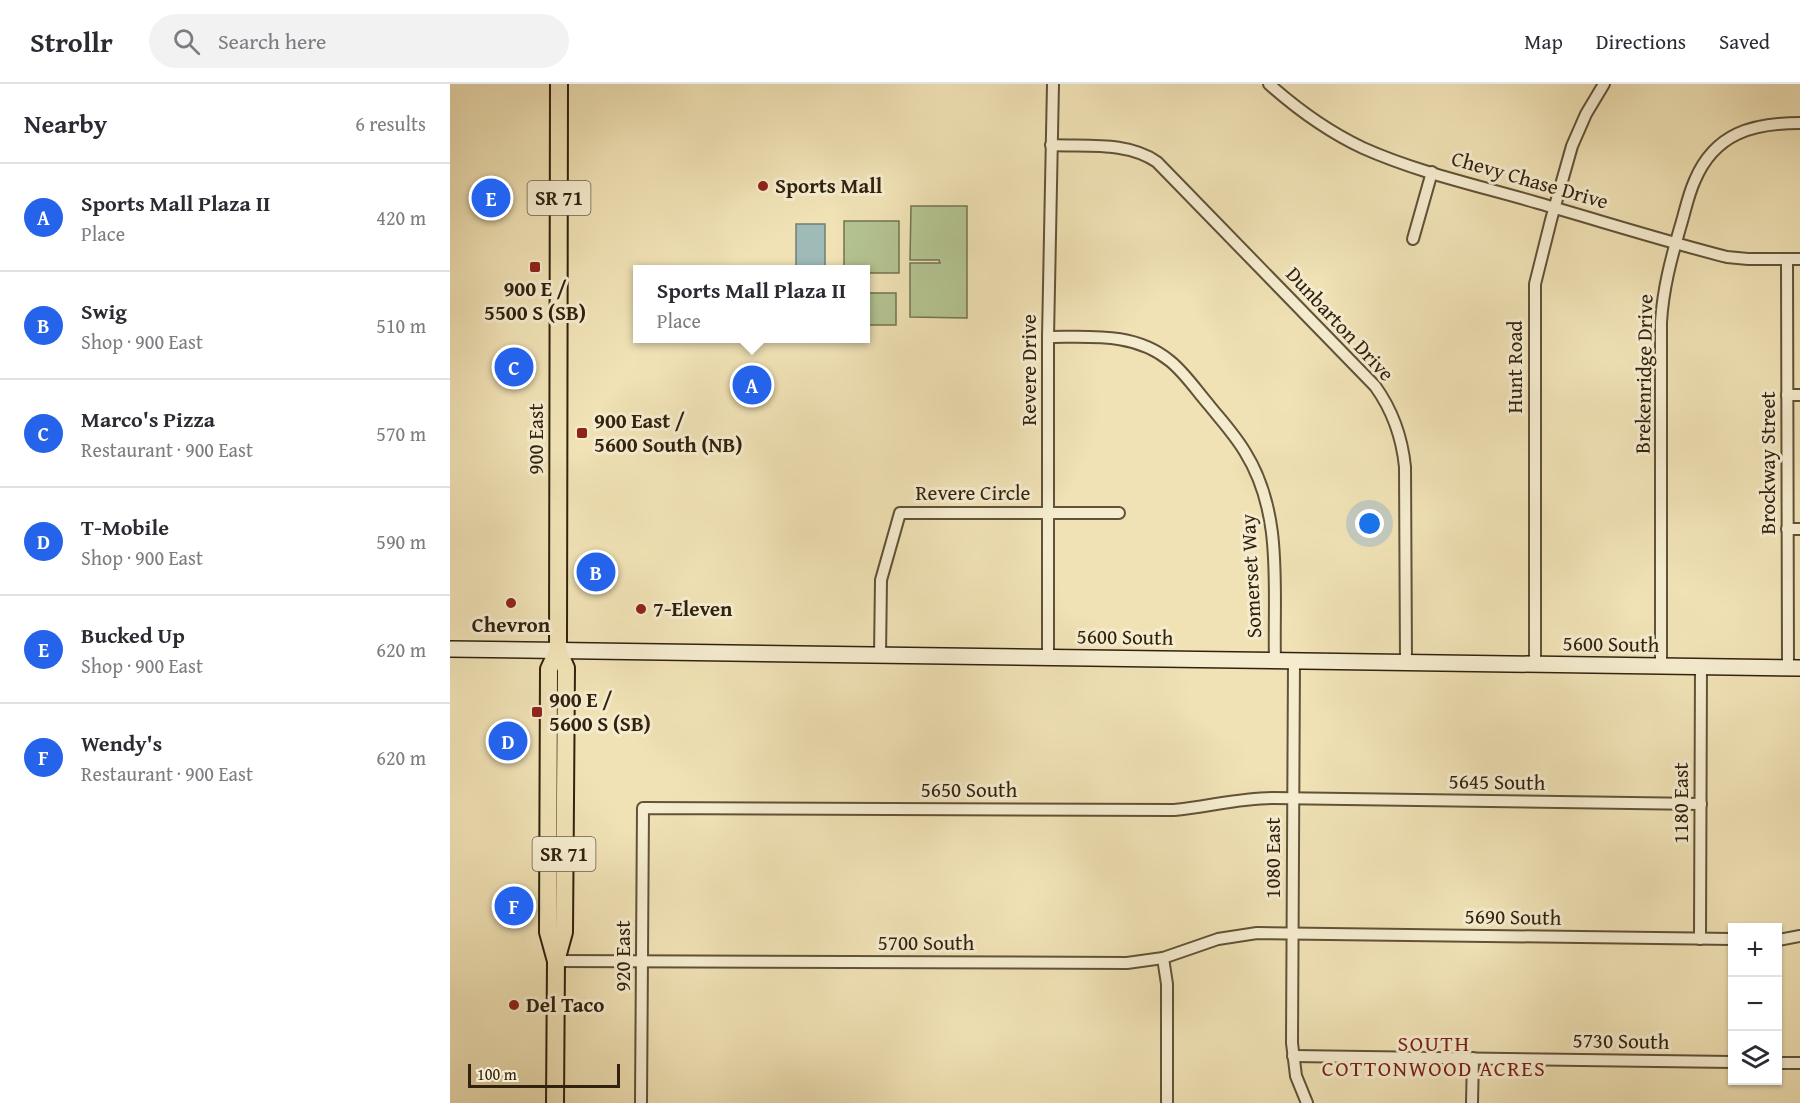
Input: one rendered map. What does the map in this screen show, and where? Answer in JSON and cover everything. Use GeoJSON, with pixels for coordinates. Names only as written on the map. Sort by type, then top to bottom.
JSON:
{"type":"FeatureCollection","features":[{"type":"Feature","properties":{"kind":"main road","name":"900 East"},"geometry":{"type":"LineString","coordinates":[[555,1103],[556,961],[548,932],[549,669],[558,650],[559,84]]}},
{"type":"Feature","properties":{"kind":"main road","name":"5600 South"},"geometry":{"type":"LineString","coordinates":[[450,649],[1794,668]]}},
{"type":"Feature","properties":{"kind":"street","name":"Revere Drive"},"geometry":{"type":"LineString","coordinates":[[1048,657],[1048,337],[1053,84]]}},
{"type":"Feature","properties":{"kind":"street","name":"Chevy Chase Drive"},"geometry":{"type":"LineString","coordinates":[[1269,84],[1304,113],[1342,137],[1383,156],[1554,208],[1736,258],[1800,259]]}},
{"type":"Feature","properties":{"kind":"street","name":"Hunt Road"},"geometry":{"type":"LineString","coordinates":[[1535,664],[1535,292],[1538,267],[1578,129],[1604,84]]}},
{"type":"Feature","properties":{"kind":"street","name":"Brekenridge Drive"},"geometry":{"type":"LineString","coordinates":[[1661,666],[1661,322],[1665,288],[1676,242],[1694,182],[1704,163],[1718,147],[1735,135],[1754,127],[1774,123],[1800,123]]}},
{"type":"Feature","properties":{"kind":"street","name":"Dunbarton Drive"},"geometry":{"type":"LineString","coordinates":[[1051,145],[1127,149],[1143,153],[1157,162],[1383,398],[1398,431],[1404,452],[1406,662]]}},
{"type":"Feature","properties":{"kind":"street"},"geometry":{"type":"LineString","coordinates":[[1413,239],[1432,172]]}},
{"type":"Feature","properties":{"kind":"street","name":"Brockway Street"},"geometry":{"type":"LineString","coordinates":[[1787,259],[1787,529],[1794,668]]}},
{"type":"Feature","properties":{"kind":"street","name":"Somerset Way"},"geometry":{"type":"LineString","coordinates":[[1048,337],[1116,338],[1136,342],[1154,350],[1177,368],[1239,441],[1259,477],[1268,502],[1273,529],[1275,660]]}},
{"type":"Feature","properties":{"kind":"street"},"geometry":{"type":"LineString","coordinates":[[1787,395],[1800,395]]}},
{"type":"Feature","properties":{"kind":"street","name":"Revere Circle"},"geometry":{"type":"LineString","coordinates":[[880,655],[881,580],[900,513],[1119,513]]}},
{"type":"Feature","properties":{"kind":"street"},"geometry":{"type":"LineString","coordinates":[[1787,529],[1800,530]]}},
{"type":"Feature","properties":{"kind":"street","name":"1080 East"},"geometry":{"type":"LineString","coordinates":[[1294,661],[1292,1043],[1296,1076],[1307,1103]]}},
{"type":"Feature","properties":{"kind":"street","name":"1180 East"},"geometry":{"type":"LineString","coordinates":[[1700,939],[1701,666]]}},
{"type":"Feature","properties":{"kind":"street","name":"5650 South"},"geometry":{"type":"LineString","coordinates":[[643,808],[1162,810],[1193,808],[1256,798],[1293,798]]}},
{"type":"Feature","properties":{"kind":"street","name":"5645 South"},"geometry":{"type":"LineString","coordinates":[[1293,798],[1701,804]]}},
{"type":"Feature","properties":{"kind":"street","name":"920 East"},"geometry":{"type":"LineString","coordinates":[[641,1103],[643,808]]}},
{"type":"Feature","properties":{"kind":"street","name":"5700 South"},"geometry":{"type":"LineString","coordinates":[[556,961],[1127,963],[1163,957],[1235,935],[1293,933]]}},
{"type":"Feature","properties":{"kind":"street","name":"5690 South"},"geometry":{"type":"LineString","coordinates":[[1293,933],[1728,939]]}},
{"type":"Feature","properties":{"kind":"street"},"geometry":{"type":"LineString","coordinates":[[1782,939],[1800,936]]}},
{"type":"Feature","properties":{"kind":"street"},"geometry":{"type":"LineString","coordinates":[[1163,957],[1167,984],[1167,1103]]}},
{"type":"Feature","properties":{"kind":"street","name":"5730 South"},"geometry":{"type":"LineString","coordinates":[[1293,1056],[1728,1062]]}},
{"type":"Feature","properties":{"kind":"street"},"geometry":{"type":"LineString","coordinates":[[1472,1103],[1473,1058]]}},
{"type":"Feature","properties":{"kind":"street"},"geometry":{"type":"LineString","coordinates":[[1782,1063],[1800,1063]]}},
{"type":"Feature","properties":{"kind":"green space"},"geometry":{"type":"Polygon","coordinates":[[[911,206],[967,206],[967,318],[910,317],[910,263],[940,263],[939,260],[910,260],[911,206]]]}},
{"type":"Feature","properties":{"kind":"green space"},"geometry":{"type":"Polygon","coordinates":[[[844,221],[899,221],[899,273],[870,273],[870,265],[844,265],[844,221]]]}},
{"type":"Feature","properties":{"kind":"green space"},"geometry":{"type":"Polygon","coordinates":[[[870,293],[896,293],[896,325],[870,325],[870,293]]]}},
{"type":"Feature","properties":{"kind":"water"},"geometry":{"type":"Polygon","coordinates":[[[796,224],[825,224],[825,265],[796,265],[796,224]]]}},
{"type":"Feature","properties":{"kind":"place","name":"Sports Mall"},"geometry":{"type":"Point","coordinates":[763,186]}},
{"type":"Feature","properties":{"kind":"place","name":"Bucked Up"},"geometry":{"type":"Point","coordinates":[491,198]}},
{"type":"Feature","properties":{"kind":"place","name":"900 E / 5500 S (SB)"},"geometry":{"type":"Point","coordinates":[535,267]}},
{"type":"Feature","properties":{"kind":"place","name":"Marco's Pizza"},"geometry":{"type":"Point","coordinates":[514,367]}},
{"type":"Feature","properties":{"kind":"place","name":"Sports Mall Plaza II"},"geometry":{"type":"Point","coordinates":[752,385]}},
{"type":"Feature","properties":{"kind":"place","name":"900 East / 5600 South (NB)"},"geometry":{"type":"Point","coordinates":[582,433]}},
{"type":"Feature","properties":{"kind":"place","name":"Swig"},"geometry":{"type":"Point","coordinates":[596,572]}},
{"type":"Feature","properties":{"kind":"place","name":"Chevron"},"geometry":{"type":"Point","coordinates":[511,603]}},
{"type":"Feature","properties":{"kind":"place","name":"7-Eleven"},"geometry":{"type":"Point","coordinates":[641,609]}},
{"type":"Feature","properties":{"kind":"place","name":"900 E / 5600 S (SB)"},"geometry":{"type":"Point","coordinates":[537,712]}},
{"type":"Feature","properties":{"kind":"place","name":"T-Mobile"},"geometry":{"type":"Point","coordinates":[508,741]}},
{"type":"Feature","properties":{"kind":"place","name":"Wendy's"},"geometry":{"type":"Point","coordinates":[514,906]}},
{"type":"Feature","properties":{"kind":"place","name":"Del Taco"},"geometry":{"type":"Point","coordinates":[514,1005]}},
{"type":"Feature","properties":{"kind":"district","name":"SOUTH COTTONWOOD ACRES"},"geometry":{"type":"Point","coordinates":[1434,1056]}}]}
